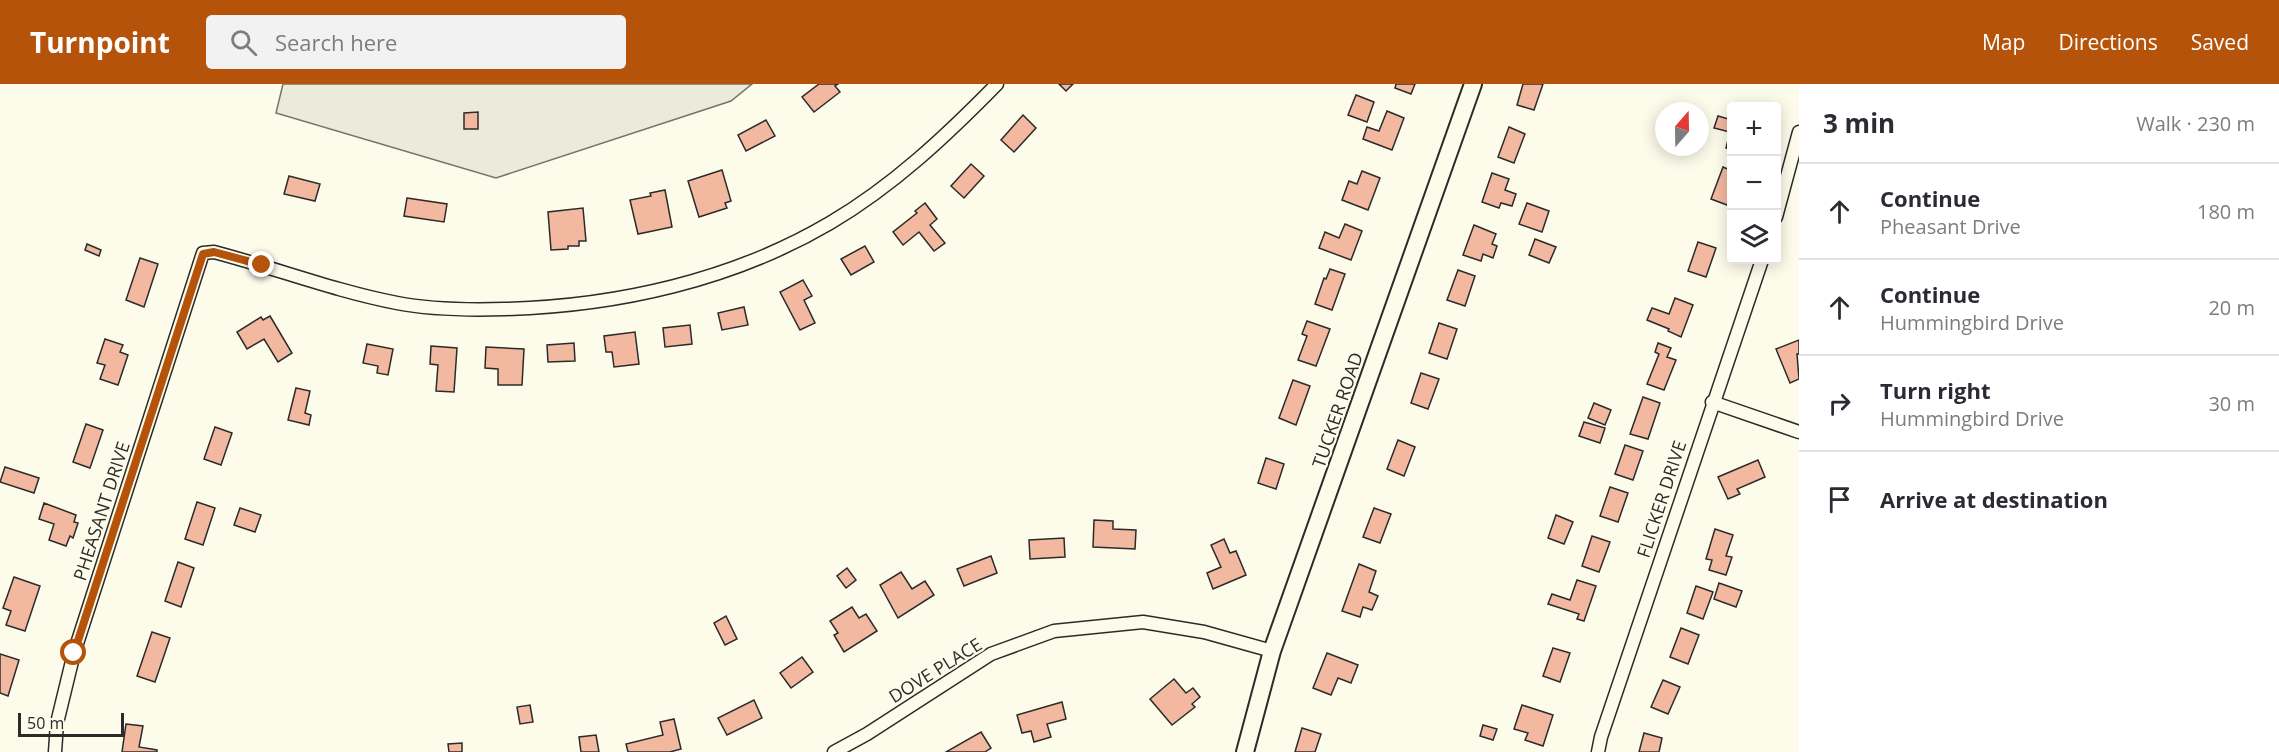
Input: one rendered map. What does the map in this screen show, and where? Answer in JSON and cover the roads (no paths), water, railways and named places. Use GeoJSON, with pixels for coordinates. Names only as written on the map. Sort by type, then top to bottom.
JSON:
{"type":"FeatureCollection","features":[{"type":"Feature","properties":{"kind":"street","name":"PHEASANT DRIVE"},"geometry":{"type":"LineString","coordinates":[[55,752],[57,723],[74,653],[203,254],[214,252],[399,304],[446,308],[475,310],[538,308],[591,303],[654,292],[746,262],[830,223],[868,199],[921,158],[997,84]]}},
{"type":"Feature","properties":{"kind":"street","name":"TUCKER ROAD"},"geometry":{"type":"LineString","coordinates":[[1245,752],[1272,651],[1473,84]]}},
{"type":"Feature","properties":{"kind":"street"},"geometry":{"type":"LineString","coordinates":[[1778,210],[1799,132]]}},
{"type":"Feature","properties":{"kind":"street","name":"FLICKER DRIVE"},"geometry":{"type":"LineString","coordinates":[[1598,752],[1600,737],[1761,264]]}},
{"type":"Feature","properties":{"kind":"street"},"geometry":{"type":"LineString","coordinates":[[1712,402],[1799,432]]}},
{"type":"Feature","properties":{"kind":"street","name":"DOVE PLACE"},"geometry":{"type":"LineString","coordinates":[[834,752],[867,734],[991,654],[1054,631],[1143,622],[1204,632],[1272,651]]}}]}
